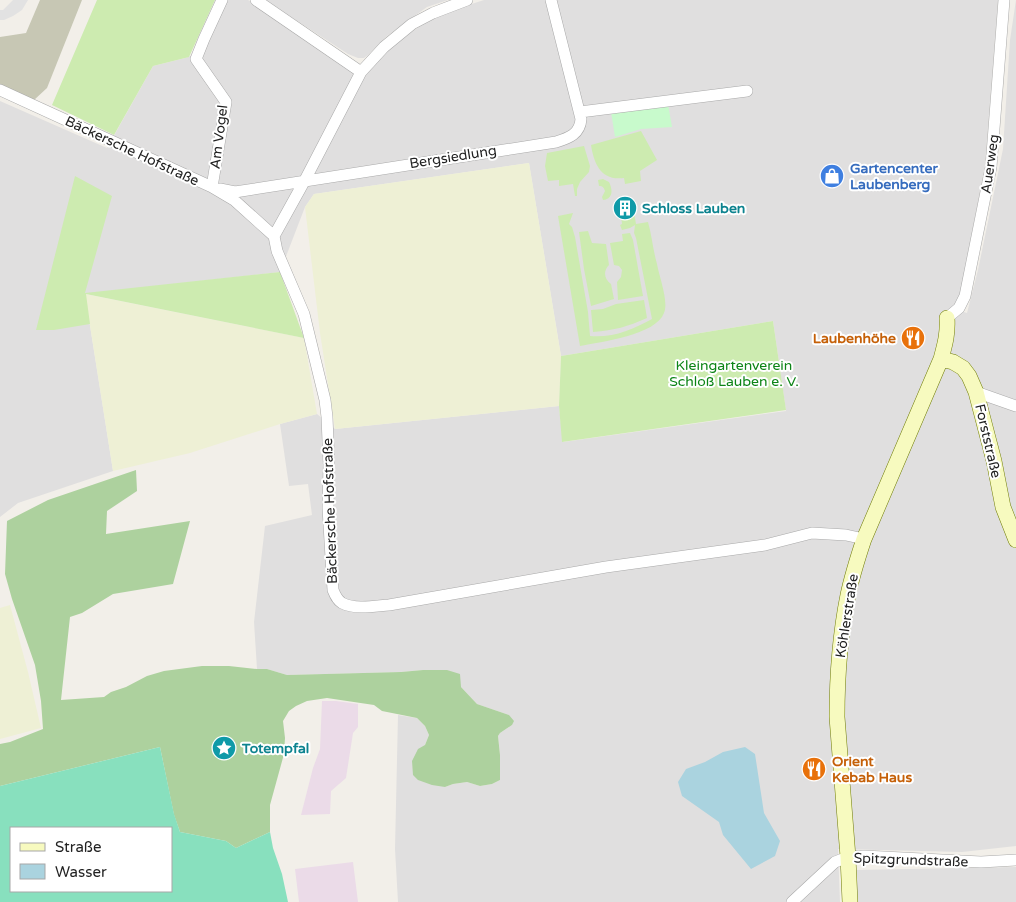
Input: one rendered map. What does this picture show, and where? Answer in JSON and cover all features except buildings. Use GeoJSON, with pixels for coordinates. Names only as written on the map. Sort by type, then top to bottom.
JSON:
{"type":"FeatureCollection","features":[{"type":"Feature","properties":{"kind":"street","name":"Am Vogel"},"geometry":{"type":"LineString","coordinates":[[222,0],[196,60],[226,102],[212,187],[234,192],[305,180]]}},
{"type":"Feature","properties":{"kind":"street"},"geometry":{"type":"LineString","coordinates":[[256,0],[360,72]]}},
{"type":"Feature","properties":{"kind":"street"},"geometry":{"type":"LineString","coordinates":[[274,236],[360,72],[384,47],[412,24],[433,13],[466,0]]}},
{"type":"Feature","properties":{"kind":"street"},"geometry":{"type":"LineString","coordinates":[[551,0],[580,112],[747,91]]}},
{"type":"Feature","properties":{"kind":"street","name":"Auerweg"},"geometry":{"type":"LineString","coordinates":[[947,318],[960,308],[965,296],[991,167],[1004,0]]}},
{"type":"Feature","properties":{"kind":"street","name":"Bäckersche Hofstraße"},"geometry":{"type":"LineString","coordinates":[[0,90],[212,187],[234,200],[274,236],[277,251],[304,314],[325,400],[329,465],[328,508],[333,590],[336,597],[342,602],[352,606],[365,607],[390,605],[606,567],[766,545],[803,534],[812,533],[864,539]]}},
{"type":"Feature","properties":{"kind":"street","name":"Bergsiedlung"},"geometry":{"type":"LineString","coordinates":[[305,180],[556,142],[567,139],[578,131],[581,124],[580,112]]}},
{"type":"Feature","properties":{"kind":"street","name":"Köhlerstraße"},"geometry":{"type":"LineString","coordinates":[[850,902],[837,717],[841,644],[848,594],[864,539],[947,340],[947,318]]}},
{"type":"Feature","properties":{"kind":"street","name":"Forststraße"},"geometry":{"type":"LineString","coordinates":[[940,359],[953,362],[963,368],[976,392],[994,461],[1003,507],[1016,540]]}},
{"type":"Feature","properties":{"kind":"street"},"geometry":{"type":"LineString","coordinates":[[976,392],[1016,406]]}},
{"type":"Feature","properties":{"kind":"street","name":"Spitzgrundstraße"},"geometry":{"type":"LineString","coordinates":[[792,902],[835,862],[848,857],[864,856],[981,862],[1016,860]]}},
{"type":"Feature","properties":{"kind":"shaded area"},"geometry":{"type":"Polygon","coordinates":[[[13,0],[28,0],[22,10],[13,16],[0,20],[0,10],[3,10],[13,0]]]}},
{"type":"Feature","properties":{"kind":"shaded area"},"geometry":{"type":"Polygon","coordinates":[[[40,0],[82,0],[47,88],[34,100],[0,84],[0,37],[26,33],[40,0]]]}},
{"type":"Feature","properties":{"kind":"shaded area"},"geometry":{"type":"Polygon","coordinates":[[[228,0],[250,1],[364,78],[390,49],[431,19],[484,0],[998,0],[985,165],[957,310],[967,313],[978,270],[1003,149],[1010,40],[1016,0],[1016,846],[962,852],[838,849],[840,902],[398,902],[395,849],[398,715],[417,718],[425,726],[429,735],[425,745],[445,787],[467,782],[480,786],[492,784],[500,780],[498,736],[512,725],[509,715],[477,704],[461,687],[423,670],[287,675],[267,669],[257,669],[254,622],[265,526],[312,515],[308,484],[289,486],[280,424],[317,414],[335,429],[559,406],[563,442],[786,411],[773,321],[561,356],[529,163],[314,194],[305,207],[280,272],[85,294],[113,471],[18,503],[0,517],[0,101],[107,148],[153,66],[204,51],[228,0]]]}},
{"type":"Feature","properties":{"kind":"shaded area"},"geometry":{"type":"Polygon","coordinates":[[[265,0],[448,0],[427,7],[387,36],[364,58],[358,58],[348,54],[265,0]]]}},
{"type":"Feature","properties":{"kind":"shaded area"},"geometry":{"type":"Polygon","coordinates":[[[529,163],[561,356],[559,406],[335,429],[320,333],[305,207],[314,194],[529,163]]]}},
{"type":"Feature","properties":{"kind":"shaded area"},"geometry":{"type":"Polygon","coordinates":[[[85,294],[304,338],[317,414],[190,453],[113,471],[85,294]]]}},
{"type":"Feature","properties":{"kind":"shaded area"},"geometry":{"type":"Polygon","coordinates":[[[10,605],[41,728],[0,739],[0,608],[10,605]]]}},
{"type":"Feature","properties":{"kind":"shaded area"},"geometry":{"type":"Polygon","coordinates":[[[322,701],[358,704],[358,727],[353,733],[346,778],[331,791],[330,814],[301,815],[320,749],[322,701]]]}},
{"type":"Feature","properties":{"kind":"shaded area"},"geometry":{"type":"Polygon","coordinates":[[[353,862],[358,902],[299,902],[295,869],[353,862]]]}},
{"type":"Feature","properties":{"kind":"shaded area"},"geometry":{"type":"Polygon","coordinates":[[[1016,867],[1016,902],[858,902],[855,870],[1016,867]]]}},
{"type":"Feature","properties":{"kind":"green space"},"geometry":{"type":"Polygon","coordinates":[[[97,0],[215,0],[189,57],[153,66],[114,135],[52,105],[97,0]]]}},
{"type":"Feature","properties":{"kind":"green space"},"geometry":{"type":"Polygon","coordinates":[[[668,104],[672,127],[641,129],[615,137],[611,112],[668,104]]]}},
{"type":"Feature","properties":{"kind":"green space"},"geometry":{"type":"Polygon","coordinates":[[[641,131],[657,160],[640,171],[641,181],[625,184],[624,178],[610,177],[604,174],[594,159],[591,145],[641,131]]]}},
{"type":"Feature","properties":{"kind":"green space"},"geometry":{"type":"Polygon","coordinates":[[[584,146],[590,166],[589,172],[580,182],[577,196],[575,196],[573,184],[559,186],[559,180],[548,181],[545,166],[547,153],[584,146]]]}},
{"type":"Feature","properties":{"kind":"green space"},"geometry":{"type":"Polygon","coordinates":[[[75,176],[112,196],[85,293],[280,272],[304,338],[86,294],[90,324],[54,330],[36,330],[75,176]]]}},
{"type":"Feature","properties":{"kind":"green space"},"geometry":{"type":"Polygon","coordinates":[[[603,179],[609,182],[611,191],[609,198],[603,200],[602,197],[605,191],[603,187],[599,186],[598,180],[603,179]]]}},
{"type":"Feature","properties":{"kind":"green space"},"geometry":{"type":"Polygon","coordinates":[[[634,212],[636,224],[648,222],[665,296],[664,313],[659,321],[639,332],[614,340],[580,346],[558,216],[573,213],[569,224],[575,237],[588,312],[590,336],[607,336],[637,327],[652,319],[634,233],[635,225],[622,230],[620,225],[622,224],[621,215],[634,212]]]}},
{"type":"Feature","properties":{"kind":"green space"},"geometry":{"type":"Polygon","coordinates":[[[588,231],[592,243],[606,244],[609,265],[605,275],[611,284],[614,299],[591,306],[579,232],[588,231]]]}},
{"type":"Feature","properties":{"kind":"green space"},"geometry":{"type":"Polygon","coordinates":[[[630,233],[633,240],[643,296],[618,300],[617,282],[621,277],[622,270],[619,266],[614,265],[610,243],[623,241],[622,234],[630,233]]]}},
{"type":"Feature","properties":{"kind":"green space"},"geometry":{"type":"Polygon","coordinates":[[[644,300],[647,318],[621,328],[593,332],[591,310],[644,300]]]}},
{"type":"Feature","properties":{"kind":"green space","name":"Kleingartenverein Schloß Lauben e. V."},"geometry":{"type":"Polygon","coordinates":[[[773,321],[786,410],[562,442],[559,406],[561,356],[773,321]]]}},
{"type":"Feature","properties":{"kind":"green space"},"geometry":{"type":"Polygon","coordinates":[[[136,470],[137,491],[107,511],[106,534],[190,521],[173,584],[113,594],[82,613],[70,617],[61,700],[104,697],[147,676],[164,671],[202,666],[267,669],[287,675],[447,670],[460,674],[461,687],[477,704],[509,715],[514,721],[512,725],[498,736],[500,780],[492,784],[480,786],[467,782],[445,787],[418,780],[413,775],[412,761],[418,749],[425,745],[429,735],[425,726],[417,718],[382,711],[374,705],[327,698],[307,701],[289,711],[283,721],[284,754],[270,805],[270,832],[236,848],[226,841],[180,832],[174,815],[160,747],[0,786],[0,744],[43,729],[35,665],[5,574],[7,521],[48,500],[136,470]]]}},
{"type":"Feature","properties":{"kind":"green space"},"geometry":{"type":"Polygon","coordinates":[[[160,747],[174,814],[180,832],[226,841],[236,848],[270,832],[288,902],[0,902],[0,786],[160,747]]]}},
{"type":"Feature","properties":{"kind":"water"},"geometry":{"type":"Polygon","coordinates":[[[745,747],[755,754],[764,813],[780,841],[775,856],[751,869],[723,835],[719,822],[682,796],[678,782],[686,769],[705,762],[723,752],[745,747]]]}},
{"type":"Feature","properties":{"kind":"place","name":"Gartencenter Laubenberg"},"geometry":{"type":"Point","coordinates":[832,176]}},
{"type":"Feature","properties":{"kind":"place","name":"Schloss Lauben"},"geometry":{"type":"Point","coordinates":[625,208]}},
{"type":"Feature","properties":{"kind":"place","name":"Laubenhöhe"},"geometry":{"type":"Point","coordinates":[913,338]}},
{"type":"Feature","properties":{"kind":"place","name":"Totempfal"},"geometry":{"type":"Point","coordinates":[224,748]}},
{"type":"Feature","properties":{"kind":"place","name":"Orient Kebab Haus"},"geometry":{"type":"Point","coordinates":[814,769]}}]}
